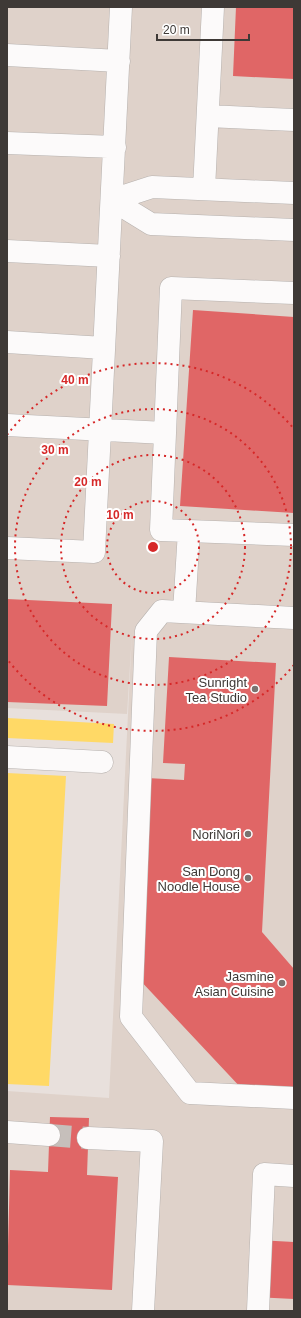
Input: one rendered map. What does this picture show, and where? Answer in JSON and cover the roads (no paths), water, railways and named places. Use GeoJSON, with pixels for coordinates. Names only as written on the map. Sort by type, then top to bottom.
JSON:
{"type":"FeatureCollection","features":[{"type":"Feature","properties":{"kind":"lane"},"geometry":{"type":"LineString","coordinates":[[7,548],[94,552],[121,7]]}},
{"type":"Feature","properties":{"kind":"lane"},"geometry":{"type":"LineString","coordinates":[[204,189],[213,7]]}},
{"type":"Feature","properties":{"kind":"lane"},"geometry":{"type":"LineString","coordinates":[[7,55],[118,61]]}},
{"type":"Feature","properties":{"kind":"lane"},"geometry":{"type":"LineString","coordinates":[[208,116],[294,120]]}},
{"type":"Feature","properties":{"kind":"lane"},"geometry":{"type":"LineString","coordinates":[[7,143],[114,147]]}},
{"type":"Feature","properties":{"kind":"lane"},"geometry":{"type":"LineString","coordinates":[[112,200],[152,187],[294,193]]}},
{"type":"Feature","properties":{"kind":"lane"},"geometry":{"type":"LineString","coordinates":[[112,200],[151,224],[294,230]]}},
{"type":"Feature","properties":{"kind":"lane"},"geometry":{"type":"LineString","coordinates":[[7,251],[109,256]]}},
{"type":"Feature","properties":{"kind":"lane"},"geometry":{"type":"LineString","coordinates":[[294,293],[171,288],[161,530],[294,535]]}},
{"type":"Feature","properties":{"kind":"lane"},"geometry":{"type":"LineString","coordinates":[[7,342],[104,348]]}},
{"type":"Feature","properties":{"kind":"lane"},"geometry":{"type":"LineString","coordinates":[[7,425],[165,433]]}},
{"type":"Feature","properties":{"kind":"lane"},"geometry":{"type":"LineString","coordinates":[[184,612],[189,531]]}},
{"type":"Feature","properties":{"kind":"lane"},"geometry":{"type":"LineString","coordinates":[[294,618],[162,611],[146,631],[131,1017],[190,1093],[294,1098]]}},
{"type":"Feature","properties":{"kind":"lane"},"geometry":{"type":"LineString","coordinates":[[7,757],[102,762]]}},
{"type":"Feature","properties":{"kind":"lane"},"geometry":{"type":"LineString","coordinates":[[7,1132],[50,1135]]}},
{"type":"Feature","properties":{"kind":"lane"},"geometry":{"type":"LineString","coordinates":[[88,1138],[152,1141],[143,1311]]}},
{"type":"Feature","properties":{"kind":"lane"},"geometry":{"type":"LineString","coordinates":[[258,1311],[264,1174],[294,1176]]}},
{"type":"Feature","properties":{"kind":"tunnel"},"geometry":{"type":"LineString","coordinates":[[49,1135],[88,1138]]}},
{"type":"Feature","properties":{"kind":"place","name":"Sunright Tea Studio"},"geometry":{"type":"Point","coordinates":[255,689]}},
{"type":"Feature","properties":{"kind":"place","name":"NoriNori"},"geometry":{"type":"Point","coordinates":[248,834]}},
{"type":"Feature","properties":{"kind":"place","name":"San Dong Noodle House"},"geometry":{"type":"Point","coordinates":[248,878]}},
{"type":"Feature","properties":{"kind":"place","name":"Jasmine Asian Cuisine"},"geometry":{"type":"Point","coordinates":[282,983]}}]}
